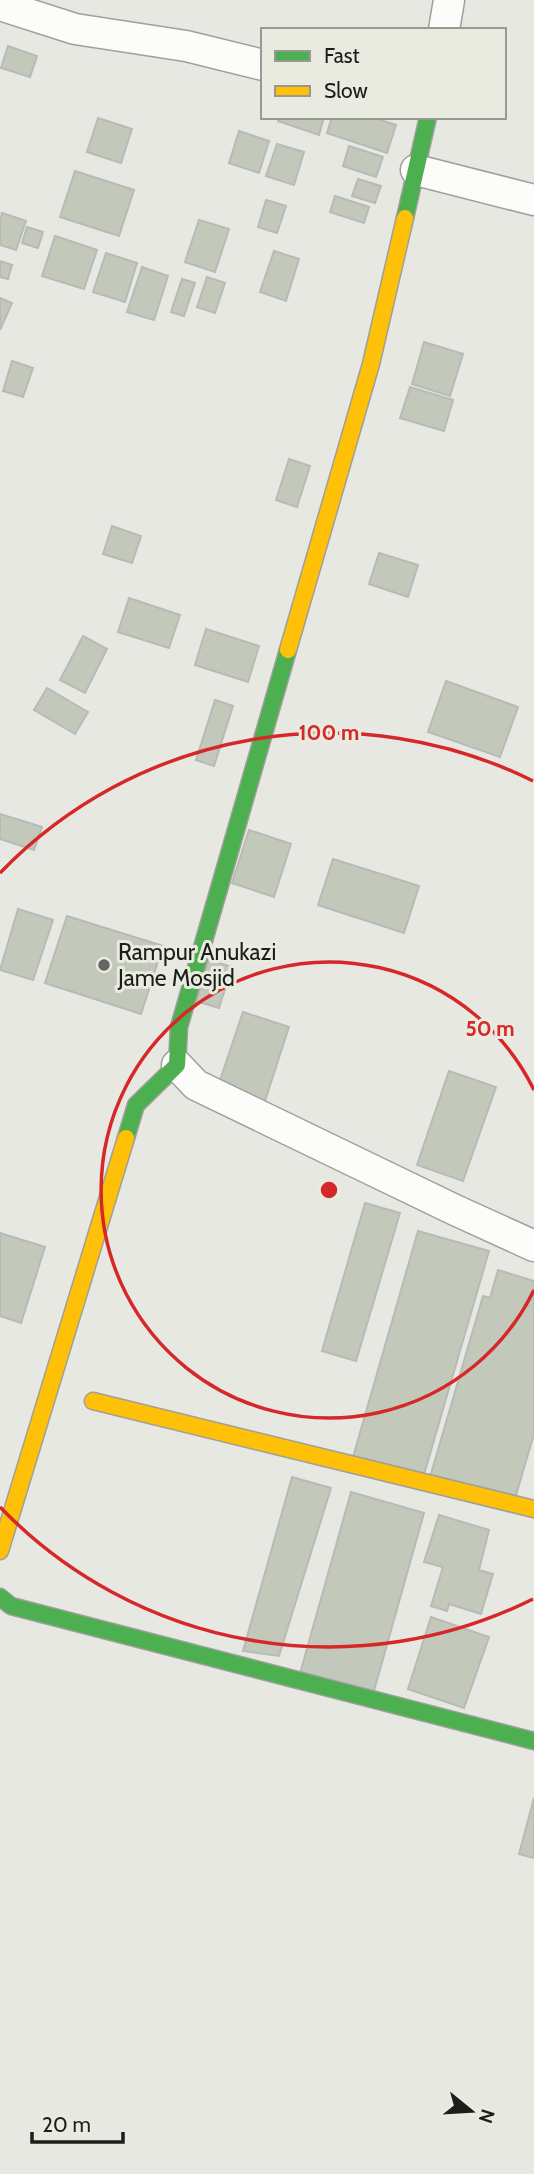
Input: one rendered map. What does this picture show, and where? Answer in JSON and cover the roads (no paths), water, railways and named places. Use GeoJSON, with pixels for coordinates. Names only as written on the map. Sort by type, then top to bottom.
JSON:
{"type":"FeatureCollection","features":[{"type":"Feature","properties":{"kind":"street"},"geometry":{"type":"LineString","coordinates":[[444,28],[449,0]]}},
{"type":"Feature","properties":{"kind":"street"},"geometry":{"type":"LineString","coordinates":[[0,5],[75,29],[186,46],[261,65]]}},
{"type":"Feature","properties":{"kind":"street"},"geometry":{"type":"LineString","coordinates":[[0,1551],[136,1105],[177,1065],[179,1027],[371,364],[428,119]]}},
{"type":"Feature","properties":{"kind":"street"},"geometry":{"type":"LineString","coordinates":[[416,170],[534,200]]}},
{"type":"Feature","properties":{"kind":"street"},"geometry":{"type":"LineString","coordinates":[[177,1065],[196,1085],[534,1246]]}},
{"type":"Feature","properties":{"kind":"street"},"geometry":{"type":"LineString","coordinates":[[93,1401],[534,1509]]}},
{"type":"Feature","properties":{"kind":"street"},"geometry":{"type":"LineString","coordinates":[[0,1597],[11,1606],[534,1741]]}},
{"type":"Feature","properties":{"kind":"place","name":"Rampur Anukazi Jame Mosjid"},"geometry":{"type":"Point","coordinates":[104,965]}}]}
